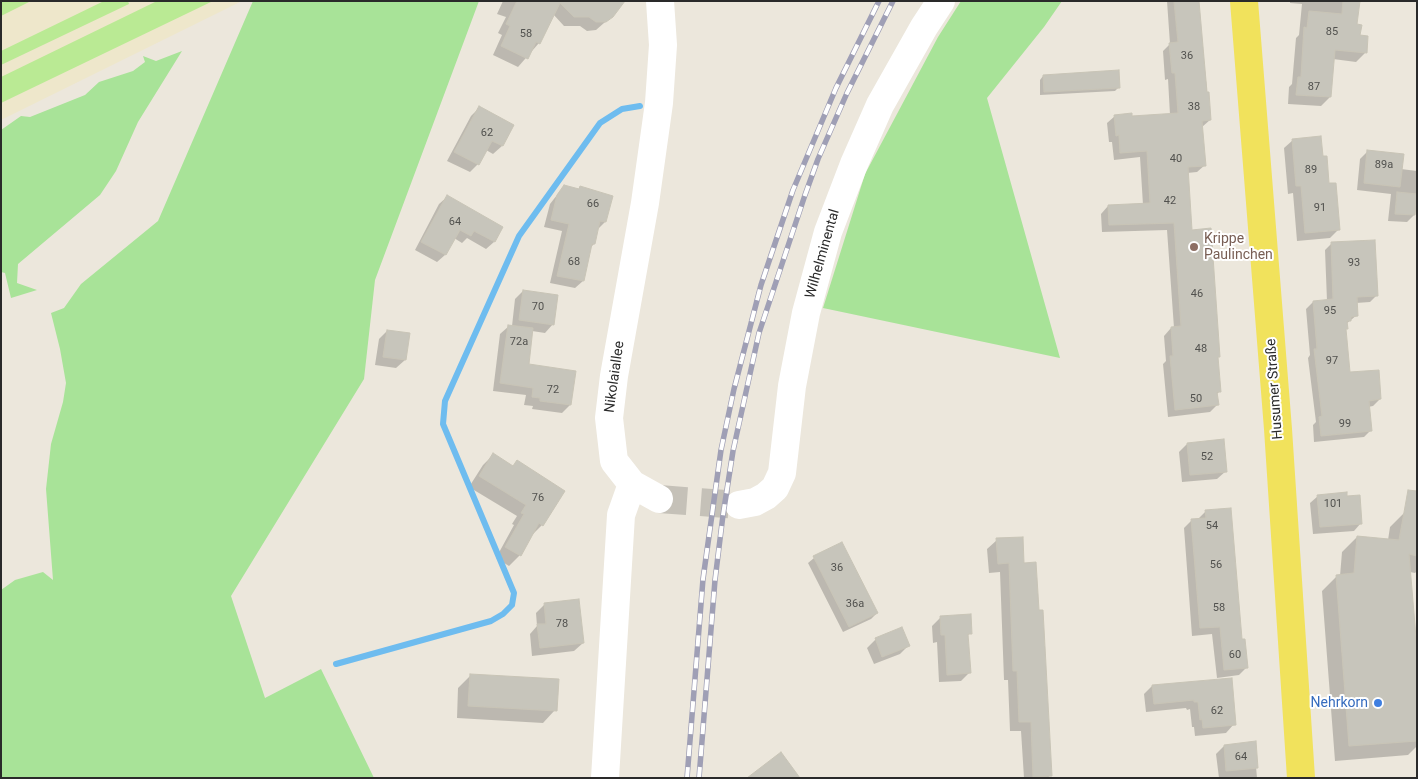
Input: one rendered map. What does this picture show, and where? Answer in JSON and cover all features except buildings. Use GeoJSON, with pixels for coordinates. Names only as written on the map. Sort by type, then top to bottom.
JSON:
{"type":"FeatureCollection","features":[{"type":"Feature","properties":{"kind":"main road","name":"Husumer Straße"},"geometry":{"type":"LineString","coordinates":[[1244,1],[1278,429],[1301,778]]}},
{"type":"Feature","properties":{"kind":"street","name":"Nikolaiallee"},"geometry":{"type":"LineString","coordinates":[[632,484],[614,461],[609,418],[614,376],[645,203],[659,103],[662,45],[660,1]]}},
{"type":"Feature","properties":{"kind":"street","name":"Wilhelminental"},"geometry":{"type":"LineString","coordinates":[[739,505],[755,502],[766,496],[775,488],[782,473],[792,386],[804,322],[828,232],[854,164],[880,105],[924,27],[941,1]]}},
{"type":"Feature","properties":{"kind":"street"},"geometry":{"type":"LineString","coordinates":[[605,778],[621,515],[632,484],[660,499]]}},
{"type":"Feature","properties":{"kind":"shaded area"},"geometry":{"type":"Polygon","coordinates":[[[1,1],[242,1],[1,120],[1,1]]]}},
{"type":"Feature","properties":{"kind":"green space"},"geometry":{"type":"Polygon","coordinates":[[[1,1],[31,1],[1,16],[1,1]]]}},
{"type":"Feature","properties":{"kind":"green space"},"geometry":{"type":"Polygon","coordinates":[[[104,1],[128,1],[129,4],[1,65],[1,51],[104,1]]]}},
{"type":"Feature","properties":{"kind":"green space"},"geometry":{"type":"Polygon","coordinates":[[[157,1],[213,1],[1,103],[1,77],[157,1]]]}},
{"type":"Feature","properties":{"kind":"green space"},"geometry":{"type":"Polygon","coordinates":[[[253,1],[479,1],[375,280],[364,379],[231,596],[265,698],[321,669],[374,778],[1,778],[1,590],[15,580],[43,572],[53,580],[46,489],[51,444],[63,402],[66,383],[51,313],[64,308],[81,284],[158,221],[253,1]]]}},
{"type":"Feature","properties":{"kind":"green space"},"geometry":{"type":"Polygon","coordinates":[[[961,1],[1062,1],[1044,27],[987,98],[1060,358],[823,308],[865,174],[938,37],[961,1]]]}},
{"type":"Feature","properties":{"kind":"green space"},"geometry":{"type":"Polygon","coordinates":[[[182,51],[138,122],[116,171],[100,195],[18,264],[17,283],[37,290],[11,298],[5,273],[1,272],[1,130],[21,116],[30,117],[85,95],[99,82],[133,71],[145,62],[143,56],[156,61],[182,51]]]}},
{"type":"Feature","properties":{"kind":"waterway"},"geometry":{"type":"LineString","coordinates":[[336,664],[491,621],[503,614],[512,605],[514,593],[443,424],[445,401],[519,236],[600,123],[622,109],[640,106]]}},
{"type":"Feature","properties":{"kind":"tunnel"},"geometry":{"type":"LineString","coordinates":[[659,499],[739,505]]}},
{"type":"Feature","properties":{"kind":"railway"},"geometry":{"type":"LineString","coordinates":[[687,778],[703,579],[721,450],[734,389],[761,285],[793,190],[836,88],[879,1]]}},
{"type":"Feature","properties":{"kind":"railway"},"geometry":{"type":"LineString","coordinates":[[699,778],[715,580],[723,515],[733,451],[759,333],[818,159],[847,93],[893,1]]}},
{"type":"Feature","properties":{"kind":"place","name":"Krippe Paulinchen"},"geometry":{"type":"Point","coordinates":[1194,247]}},
{"type":"Feature","properties":{"kind":"place","name":"Nehrkorn"},"geometry":{"type":"Point","coordinates":[1378,703]}}]}
